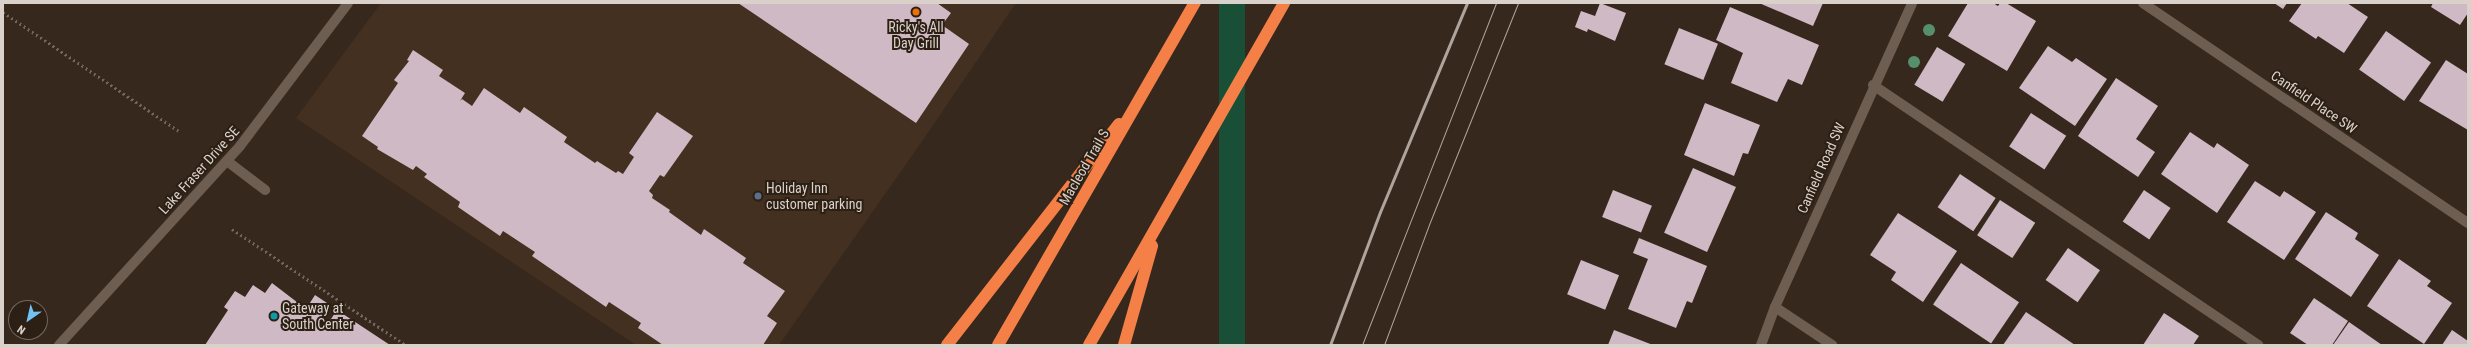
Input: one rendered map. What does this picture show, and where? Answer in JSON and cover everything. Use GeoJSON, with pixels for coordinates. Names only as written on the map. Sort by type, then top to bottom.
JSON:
{"type":"FeatureCollection","features":[{"type":"Feature","properties":{"kind":"highway","name":"Macleod Trail S"},"geometry":{"type":"LineString","coordinates":[[998,345],[1195,3]]}},
{"type":"Feature","properties":{"kind":"highway"},"geometry":{"type":"LineString","coordinates":[[1089,345],[1156,230],[1284,3]]}},
{"type":"Feature","properties":{"kind":"highway"},"geometry":{"type":"LineString","coordinates":[[947,345],[1146,88]]}},
{"type":"Feature","properties":{"kind":"highway"},"geometry":{"type":"LineString","coordinates":[[1124,345],[1156,230]]}},
{"type":"Feature","properties":{"kind":"street","name":"Lake Fraser Drive SE"},"geometry":{"type":"LineString","coordinates":[[59,345],[227,161],[348,3]]}},
{"type":"Feature","properties":{"kind":"street","name":"Canfield Road SW"},"geometry":{"type":"LineString","coordinates":[[1761,345],[1775,307],[1873,85],[1912,3]]}},
{"type":"Feature","properties":{"kind":"street","name":"Canfield Place SW"},"geometry":{"type":"LineString","coordinates":[[2143,3],[2468,223]]}},
{"type":"Feature","properties":{"kind":"street"},"geometry":{"type":"LineString","coordinates":[[1873,85],[2258,345]]}},
{"type":"Feature","properties":{"kind":"street"},"geometry":{"type":"LineString","coordinates":[[227,161],[265,190]]}},
{"type":"Feature","properties":{"kind":"street"},"geometry":{"type":"LineString","coordinates":[[1775,307],[1832,345]]}},
{"type":"Feature","properties":{"kind":"street"},"geometry":{"type":"LineString","coordinates":[[1130,324],[1131,345]]}},
{"type":"Feature","properties":{"kind":"path"},"geometry":{"type":"LineString","coordinates":[[3,12],[179,131]]}},
{"type":"Feature","properties":{"kind":"path"},"geometry":{"type":"LineString","coordinates":[[232,229],[406,345]]}},
{"type":"Feature","properties":{"kind":"shaded area"},"geometry":{"type":"Polygon","coordinates":[[[381,3],[1016,3],[923,140],[779,345],[636,345],[296,118],[381,3]]]}},
{"type":"Feature","properties":{"kind":"green space"},"geometry":{"type":"Polygon","coordinates":[[[1219,3],[1245,3],[1245,345],[1219,345],[1219,3]]]}},
{"type":"Feature","properties":{"kind":"building"},"geometry":{"type":"Polygon","coordinates":[[[738,3],[937,3],[951,13],[942,25],[969,44],[916,123],[738,3]]]}},
{"type":"Feature","properties":{"kind":"building"},"geometry":{"type":"Polygon","coordinates":[[[1600,3],[1626,13],[1615,41],[1588,29],[1587,32],[1575,27],[1581,11],[1595,16],[1600,3]]]}},
{"type":"Feature","properties":{"kind":"building"},"geometry":{"type":"Polygon","coordinates":[[[1759,3],[1823,3],[1813,26],[1759,3]]]}},
{"type":"Feature","properties":{"kind":"building"},"geometry":{"type":"Polygon","coordinates":[[[1968,3],[1993,3],[1998,6],[2000,3],[2006,3],[2036,21],[2007,71],[1948,36],[1968,3]]]}},
{"type":"Feature","properties":{"kind":"building"},"geometry":{"type":"Polygon","coordinates":[[[2274,3],[2287,3],[2283,9],[2274,3]]]}},
{"type":"Feature","properties":{"kind":"building"},"geometry":{"type":"Polygon","coordinates":[[[2302,3],[2347,3],[2368,17],[2344,53],[2318,36],[2316,39],[2289,21],[2302,3]]]}},
{"type":"Feature","properties":{"kind":"building"},"geometry":{"type":"Polygon","coordinates":[[[2433,3],[2468,3],[2468,13],[2460,25],[2431,7],[2433,3]]]}},
{"type":"Feature","properties":{"kind":"building"},"geometry":{"type":"Polygon","coordinates":[[[1730,7],[1819,45],[1802,85],[1788,79],[1777,102],[1731,83],[1743,53],[1716,40],[1730,7]]]}},
{"type":"Feature","properties":{"kind":"building"},"geometry":{"type":"Polygon","coordinates":[[[1679,28],[1718,44],[1703,80],[1664,64],[1679,28]]]}},
{"type":"Feature","properties":{"kind":"building"},"geometry":{"type":"Polygon","coordinates":[[[2386,31],[2431,63],[2404,101],[2359,70],[2386,31]]]}},
{"type":"Feature","properties":{"kind":"building"},"geometry":{"type":"Polygon","coordinates":[[[2048,46],[2072,62],[2076,58],[2107,79],[2075,126],[2019,88],[2048,46]]]}},
{"type":"Feature","properties":{"kind":"building"},"geometry":{"type":"Polygon","coordinates":[[[1937,47],[1965,64],[1943,102],[1914,85],[1937,47]]]}},
{"type":"Feature","properties":{"kind":"building"},"geometry":{"type":"Polygon","coordinates":[[[413,50],[443,70],[439,76],[465,93],[460,101],[462,99],[472,106],[484,88],[520,113],[524,107],[567,137],[564,142],[595,163],[597,161],[616,173],[618,171],[623,174],[634,157],[629,153],[657,112],[693,136],[664,177],[660,175],[649,191],[653,195],[652,198],[670,210],[669,212],[701,235],[704,229],[746,258],[743,263],[785,291],[767,316],[777,323],[763,345],[663,345],[638,328],[641,323],[609,302],[606,307],[532,256],[535,252],[503,231],[500,236],[458,207],[460,202],[424,177],[427,174],[416,166],[413,170],[377,149],[378,147],[362,136],[398,83],[394,80],[409,61],[407,60],[413,50]]]}},
{"type":"Feature","properties":{"kind":"building"},"geometry":{"type":"Polygon","coordinates":[[[2446,60],[2468,74],[2468,130],[2419,101],[2446,60]]]}},
{"type":"Feature","properties":{"kind":"building"},"geometry":{"type":"Polygon","coordinates":[[[2116,78],[2158,106],[2136,139],[2155,152],[2138,177],[2078,136],[2116,78]]]}},
{"type":"Feature","properties":{"kind":"building"},"geometry":{"type":"Polygon","coordinates":[[[1705,103],[1760,125],[1748,154],[1743,153],[1734,176],[1684,155],[1705,103]]]}},
{"type":"Feature","properties":{"kind":"building"},"geometry":{"type":"Polygon","coordinates":[[[2031,113],[2066,136],[2044,169],[2009,147],[2031,113]]]}},
{"type":"Feature","properties":{"kind":"building"},"geometry":{"type":"Polygon","coordinates":[[[2190,132],[2214,148],[2217,143],[2249,165],[2217,213],[2161,174],[2190,132]]]}},
{"type":"Feature","properties":{"kind":"building"},"geometry":{"type":"Polygon","coordinates":[[[1693,168],[1736,187],[1707,252],[1664,233],[1693,168]]]}},
{"type":"Feature","properties":{"kind":"building"},"geometry":{"type":"Polygon","coordinates":[[[1960,174],[1996,198],[1973,231],[1938,207],[1960,174]]]}},
{"type":"Feature","properties":{"kind":"building"},"geometry":{"type":"Polygon","coordinates":[[[2255,181],[2280,197],[2284,191],[2316,212],[2284,260],[2227,222],[2255,181]]]}},
{"type":"Feature","properties":{"kind":"building"},"geometry":{"type":"Polygon","coordinates":[[[1613,190],[1652,206],[1641,233],[1602,217],[1613,190]]]}},
{"type":"Feature","properties":{"kind":"building"},"geometry":{"type":"Polygon","coordinates":[[[2144,190],[2171,208],[2149,239],[2123,222],[2144,190]]]}},
{"type":"Feature","properties":{"kind":"building"},"geometry":{"type":"Polygon","coordinates":[[[2000,200],[2035,223],[2012,258],[1977,235],[2000,200]]]}},
{"type":"Feature","properties":{"kind":"building"},"geometry":{"type":"Polygon","coordinates":[[[2326,212],[2358,233],[2355,239],[2379,255],[2351,297],[2295,259],[2326,212]]]}},
{"type":"Feature","properties":{"kind":"building"},"geometry":{"type":"Polygon","coordinates":[[[1898,213],[1957,251],[1923,302],[1891,280],[1896,272],[1870,255],[1898,213]]]}},
{"type":"Feature","properties":{"kind":"building"},"geometry":{"type":"Polygon","coordinates":[[[1639,238],[1707,266],[1692,303],[1687,301],[1676,328],[1628,309],[1648,259],[1633,253],[1639,238]]]}},
{"type":"Feature","properties":{"kind":"building"},"geometry":{"type":"Polygon","coordinates":[[[2068,248],[2100,270],[2078,302],[2046,280],[2068,248]]]}},
{"type":"Feature","properties":{"kind":"building"},"geometry":{"type":"Polygon","coordinates":[[[2399,259],[2431,281],[2427,286],[2452,303],[2424,344],[2367,306],[2399,259]]]}},
{"type":"Feature","properties":{"kind":"building"},"geometry":{"type":"Polygon","coordinates":[[[1581,260],[1619,275],[1605,310],[1567,294],[1581,260]]]}},
{"type":"Feature","properties":{"kind":"building"},"geometry":{"type":"Polygon","coordinates":[[[1961,263],[2019,302],[1991,344],[1933,304],[1961,263]]]}},
{"type":"Feature","properties":{"kind":"building","name":"Gateway at South Center"},"geometry":{"type":"Polygon","coordinates":[[[272,283],[306,309],[315,295],[330,305],[320,321],[327,325],[337,310],[390,345],[205,345],[228,310],[224,307],[235,291],[245,297],[253,285],[265,293],[272,283]]]}},
{"type":"Feature","properties":{"kind":"building"},"geometry":{"type":"Polygon","coordinates":[[[2314,298],[2348,321],[2332,345],[2308,345],[2290,333],[2314,298]]]}},
{"type":"Feature","properties":{"kind":"building"},"geometry":{"type":"Polygon","coordinates":[[[2026,312],[2075,345],[2003,345],[2026,312]]]}},
{"type":"Feature","properties":{"kind":"building"},"geometry":{"type":"Polygon","coordinates":[[[2164,313],[2199,336],[2193,345],[2143,345],[2164,313]]]}},
{"type":"Feature","properties":{"kind":"building"},"geometry":{"type":"Polygon","coordinates":[[[2349,322],[2382,345],[2333,345],[2349,322]]]}},
{"type":"Feature","properties":{"kind":"building"},"geometry":{"type":"Polygon","coordinates":[[[1614,330],[1653,345],[1608,345],[1614,330]]]}},
{"type":"Feature","properties":{"kind":"building"},"geometry":{"type":"Polygon","coordinates":[[[2452,330],[2468,341],[2468,345],[2442,345],[2452,330]]]}},
{"type":"Feature","properties":{"kind":"tram line"},"geometry":{"type":"LineString","coordinates":[[1362,345],[1496,3]]}},
{"type":"Feature","properties":{"kind":"tram line"},"geometry":{"type":"LineString","coordinates":[[1384,345],[1430,222],[1518,3]]}},
{"type":"Feature","properties":{"kind":"railway"},"geometry":{"type":"LineString","coordinates":[[1330,345],[1380,212],[1467,3]]}},
{"type":"Feature","properties":{"kind":"place","name":"Ricky's All Day Grill"},"geometry":{"type":"Point","coordinates":[916,12]}},
{"type":"Feature","properties":{"kind":"place","name":"Holiday Inn customer parking"},"geometry":{"type":"Point","coordinates":[758,196]}},
{"type":"Feature","properties":{"kind":"place","name":"Gateway at South Center"},"geometry":{"type":"Point","coordinates":[274,316]}}]}
